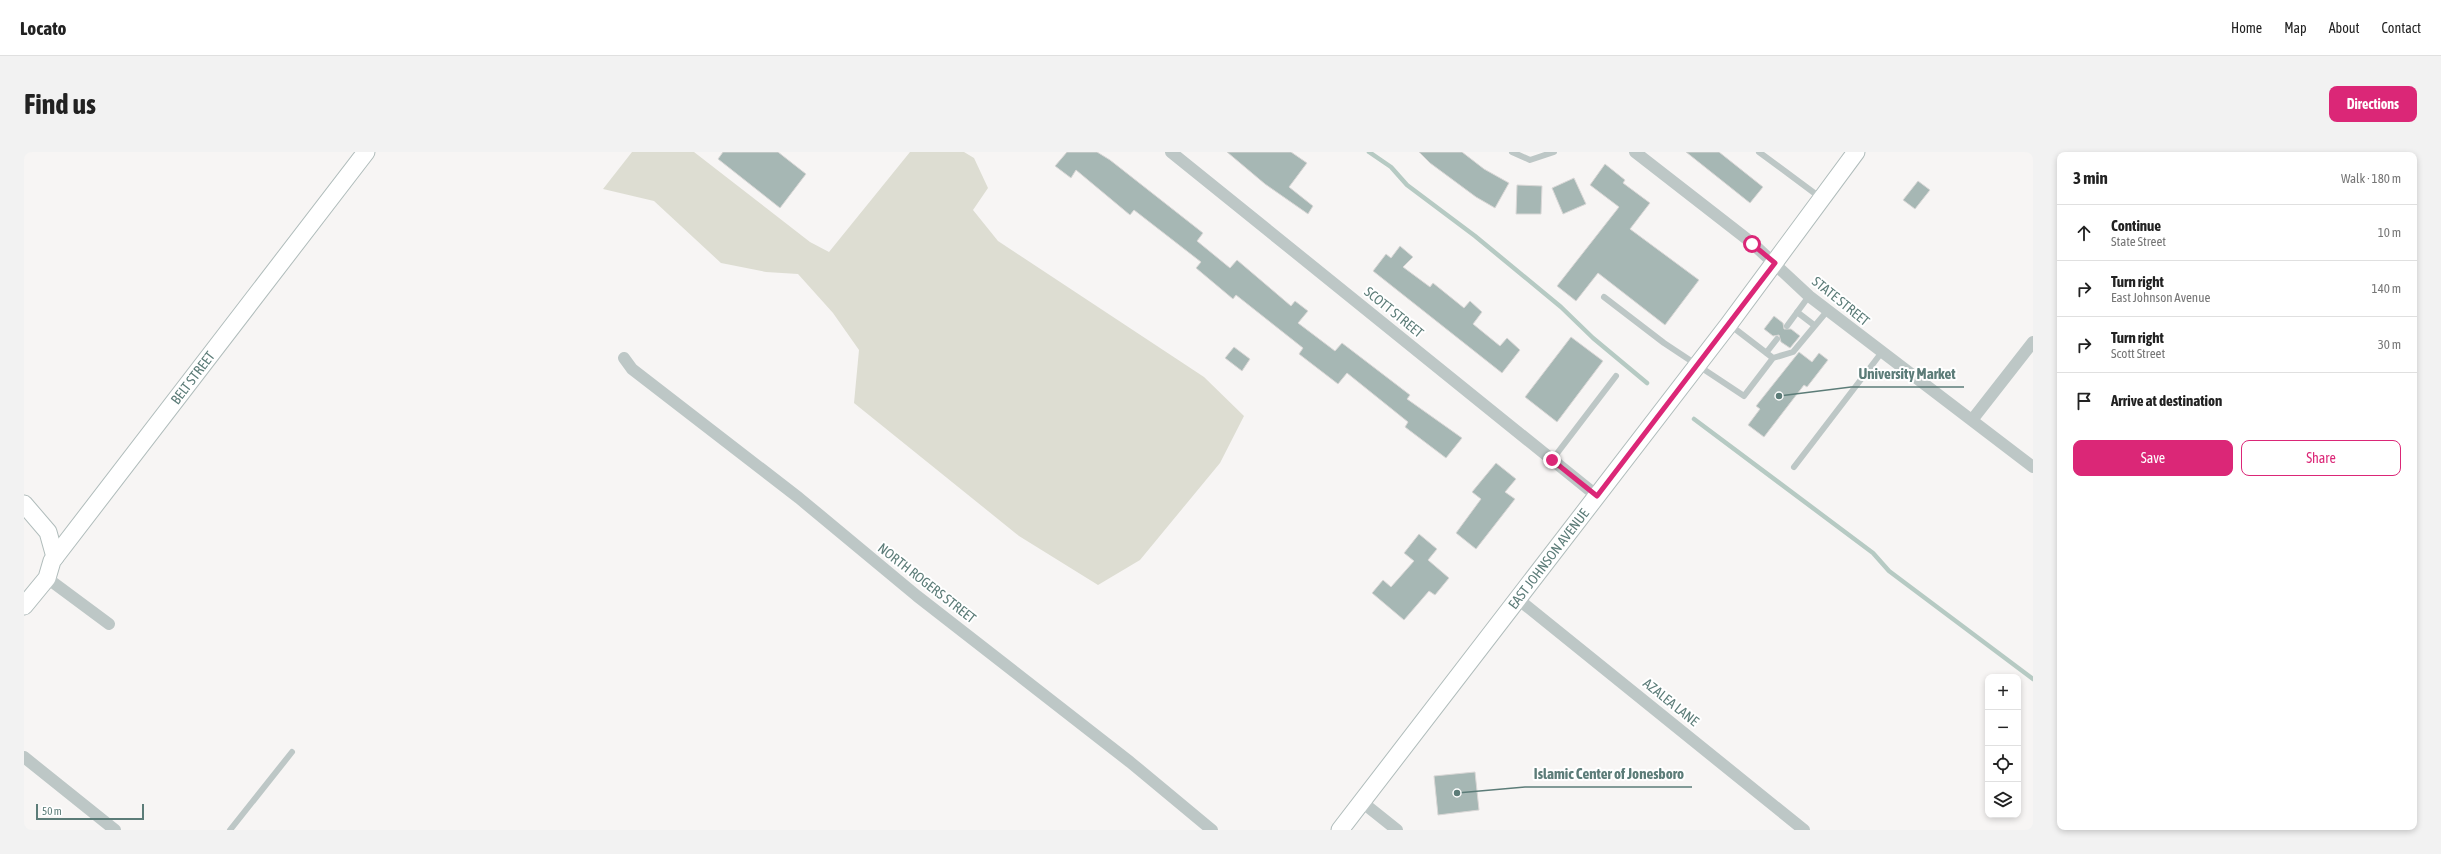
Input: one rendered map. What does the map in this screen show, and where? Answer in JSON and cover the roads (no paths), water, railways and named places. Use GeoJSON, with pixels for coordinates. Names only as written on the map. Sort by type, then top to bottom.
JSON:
{"type":"FeatureCollection","features":[{"type":"Feature","properties":{"kind":"main road","name":"BELT STREET"},"geometry":{"type":"LineString","coordinates":[[24,606],[47,578],[55,558],[366,152]]}},
{"type":"Feature","properties":{"kind":"main road","name":"EAST JOHNSON AVENUE"},"geometry":{"type":"LineString","coordinates":[[1340,830],[1729,324],[1856,152]]}},
{"type":"Feature","properties":{"kind":"main road"},"geometry":{"type":"LineString","coordinates":[[24,504],[48,532],[55,558]]}},
{"type":"Feature","properties":{"kind":"street","name":"SCOTT STREET"},"geometry":{"type":"LineString","coordinates":[[1171,152],[1597,496]]}},
{"type":"Feature","properties":{"kind":"street","name":"STATE STREET"},"geometry":{"type":"LineString","coordinates":[[1635,152],[1775,263],[1809,296],[2033,467]]}},
{"type":"Feature","properties":{"kind":"street"},"geometry":{"type":"LineString","coordinates":[[1972,420],[2033,342]]}},
{"type":"Feature","properties":{"kind":"street","name":"NORTH ROGERS STREET"},"geometry":{"type":"LineString","coordinates":[[624,358],[632,369],[799,498],[917,596],[1130,762],[1212,830]]}},
{"type":"Feature","properties":{"kind":"street"},"geometry":{"type":"LineString","coordinates":[[47,578],[109,624]]}},
{"type":"Feature","properties":{"kind":"street","name":"AZALEA LANE"},"geometry":{"type":"LineString","coordinates":[[1518,599],[1804,830]]}},
{"type":"Feature","properties":{"kind":"street"},"geometry":{"type":"LineString","coordinates":[[24,757],[115,830]]}},
{"type":"Feature","properties":{"kind":"street"},"geometry":{"type":"LineString","coordinates":[[1362,802],[1397,830]]}},
{"type":"Feature","properties":{"kind":"lane"},"geometry":{"type":"LineString","coordinates":[[1512,152],[1530,160],[1554,152]]}},
{"type":"Feature","properties":{"kind":"lane"},"geometry":{"type":"LineString","coordinates":[[1760,152],[1822,199]]}},
{"type":"Feature","properties":{"kind":"lane"},"geometry":{"type":"LineString","coordinates":[[1787,326],[1809,296]]}},
{"type":"Feature","properties":{"kind":"lane"},"geometry":{"type":"LineString","coordinates":[[1604,297],[1664,343],[1698,364],[1744,396],[1773,358],[1794,352],[1814,325],[1828,310]]}},
{"type":"Feature","properties":{"kind":"lane"},"geometry":{"type":"LineString","coordinates":[[1797,312],[1814,325]]}},
{"type":"Feature","properties":{"kind":"lane"},"geometry":{"type":"LineString","coordinates":[[1729,324],[1773,358]]}},
{"type":"Feature","properties":{"kind":"lane"},"geometry":{"type":"LineString","coordinates":[[1766,353],[1777,339]]}},
{"type":"Feature","properties":{"kind":"lane"},"geometry":{"type":"LineString","coordinates":[[1794,467],[1882,352]]}},
{"type":"Feature","properties":{"kind":"lane"},"geometry":{"type":"LineString","coordinates":[[1552,460],[1616,376]]}},
{"type":"Feature","properties":{"kind":"lane"},"geometry":{"type":"LineString","coordinates":[[230,830],[292,752]]}},
{"type":"Feature","properties":{"kind":"waterway"},"geometry":{"type":"LineString","coordinates":[[1369,152],[1391,167],[1407,185],[1475,236],[1561,307],[1593,338],[1647,383]]}},
{"type":"Feature","properties":{"kind":"waterway"},"geometry":{"type":"LineString","coordinates":[[1694,419],[1873,553],[1889,571],[2033,679]]}},
{"type":"Feature","properties":{"kind":"place","name":"University Market"},"geometry":{"type":"Point","coordinates":[1779,396]}},
{"type":"Feature","properties":{"kind":"place","name":"Islamic Center of Jonesboro"},"geometry":{"type":"Point","coordinates":[1457,793]}}]}
